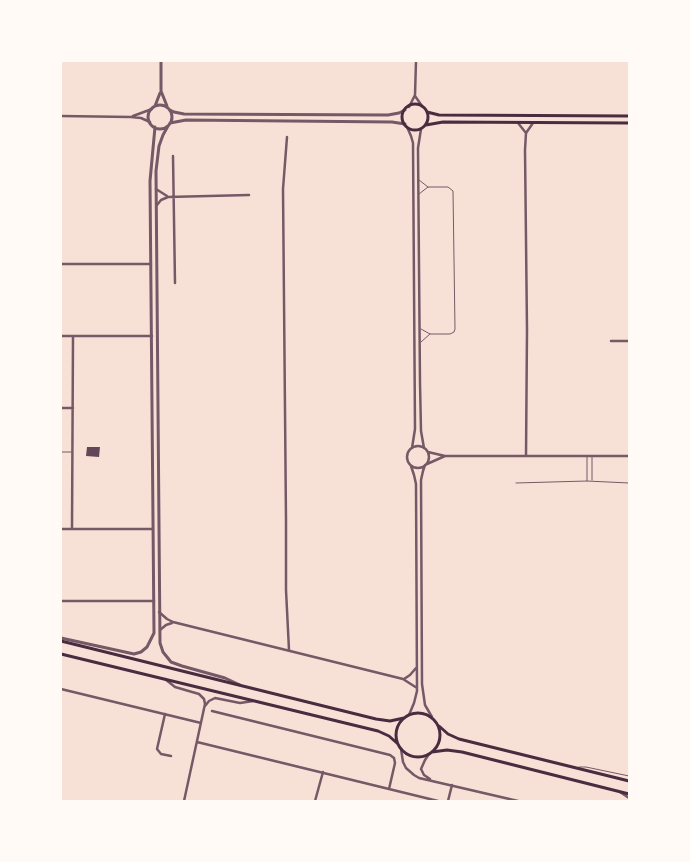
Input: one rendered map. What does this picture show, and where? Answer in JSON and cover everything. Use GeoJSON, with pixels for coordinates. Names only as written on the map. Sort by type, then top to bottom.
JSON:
{"type":"FeatureCollection","features":[{"type":"Feature","properties":{"kind":"main road"},"geometry":{"type":"LineString","coordinates":[[426,125],[428,118],[427,112],[422,106],[414,105],[405,110],[403,119],[406,126],[412,130],[421,129],[426,125],[440,122],[629,123]]}},
{"type":"Feature","properties":{"kind":"main road"},"geometry":{"type":"LineString","coordinates":[[427,112],[439,115],[629,116]]}},
{"type":"Feature","properties":{"kind":"main road"},"geometry":{"type":"LineString","coordinates":[[61,640],[376,719],[390,720],[404,718]]}},
{"type":"Feature","properties":{"kind":"main road"},"geometry":{"type":"LineString","coordinates":[[61,654],[378,731],[389,736],[406,754],[412,756],[423,757],[431,753],[447,750],[462,752],[629,794]]}},
{"type":"Feature","properties":{"kind":"main road"},"geometry":{"type":"LineString","coordinates":[[398,744],[396,732],[399,724],[409,714],[421,713],[432,717],[448,734],[459,739],[629,781]]}},
{"type":"Feature","properties":{"kind":"main road"},"geometry":{"type":"LineString","coordinates":[[431,753],[439,742],[439,726]]}},
{"type":"Feature","properties":{"kind":"street"},"geometry":{"type":"LineString","coordinates":[[161,61],[161,91],[163,100],[172,117],[159,146],[156,171],[159,632],[161,648],[166,657],[172,662],[225,678],[241,686]]}},
{"type":"Feature","properties":{"kind":"street"},"geometry":{"type":"LineString","coordinates":[[409,107],[415,95],[416,61]]}},
{"type":"Feature","properties":{"kind":"street"},"geometry":{"type":"LineString","coordinates":[[150,122],[149,116],[161,91]]}},
{"type":"Feature","properties":{"kind":"street"},"geometry":{"type":"LineString","coordinates":[[415,95],[422,106]]}},
{"type":"Feature","properties":{"kind":"street"},"geometry":{"type":"LineString","coordinates":[[131,117],[161,105],[174,112],[184,114],[388,115],[405,110]]}},
{"type":"Feature","properties":{"kind":"street"},"geometry":{"type":"LineString","coordinates":[[61,116],[141,118],[161,129],[186,120],[392,122],[406,126],[411,136],[412,143],[415,434],[412,448],[407,456],[416,484],[417,666],[417,688],[414,703],[409,714]]}},
{"type":"Feature","properties":{"kind":"street"},"geometry":{"type":"LineString","coordinates":[[517,122],[526,133]]}},
{"type":"Feature","properties":{"kind":"street"},"geometry":{"type":"LineString","coordinates":[[526,456],[526,133],[534,123]]}},
{"type":"Feature","properties":{"kind":"street"},"geometry":{"type":"LineString","coordinates":[[61,640],[128,653],[138,653],[147,647],[152,638],[154,628],[150,181],[155,127]]}},
{"type":"Feature","properties":{"kind":"street"},"geometry":{"type":"LineString","coordinates":[[421,129],[419,139],[418,195],[421,431],[424,448]]}},
{"type":"Feature","properties":{"kind":"street"},"geometry":{"type":"LineString","coordinates":[[287,137],[283,197],[286,590],[289,650]]}},
{"type":"Feature","properties":{"kind":"street"},"geometry":{"type":"LineString","coordinates":[[173,156],[175,283]]}},
{"type":"Feature","properties":{"kind":"street"},"geometry":{"type":"LineString","coordinates":[[156,189],[168,196]]}},
{"type":"Feature","properties":{"kind":"street"},"geometry":{"type":"LineString","coordinates":[[156,205],[168,196],[249,196]]}},
{"type":"Feature","properties":{"kind":"street"},"geometry":{"type":"LineString","coordinates":[[61,264],[151,264]]}},
{"type":"Feature","properties":{"kind":"street"},"geometry":{"type":"LineString","coordinates":[[61,336],[152,336]]}},
{"type":"Feature","properties":{"kind":"street"},"geometry":{"type":"LineString","coordinates":[[72,529],[73,337]]}},
{"type":"Feature","properties":{"kind":"street"},"geometry":{"type":"LineString","coordinates":[[611,341],[629,341]]}},
{"type":"Feature","properties":{"kind":"street"},"geometry":{"type":"LineString","coordinates":[[61,408],[73,408]]}},
{"type":"Feature","properties":{"kind":"street"},"geometry":{"type":"LineString","coordinates":[[412,448],[416,446],[424,448],[428,452],[445,456],[629,456]]}},
{"type":"Feature","properties":{"kind":"street"},"geometry":{"type":"LineString","coordinates":[[428,452],[429,458],[422,474],[421,483],[422,684],[423,698],[432,717]]}},
{"type":"Feature","properties":{"kind":"street"},"geometry":{"type":"LineString","coordinates":[[411,466],[420,468],[445,456]]}},
{"type":"Feature","properties":{"kind":"street"},"geometry":{"type":"LineString","coordinates":[[61,529],[153,529]]}},
{"type":"Feature","properties":{"kind":"street"},"geometry":{"type":"LineString","coordinates":[[61,601],[154,601]]}},
{"type":"Feature","properties":{"kind":"street"},"geometry":{"type":"LineString","coordinates":[[159,612],[166,619],[173,622],[403,679],[417,688]]}},
{"type":"Feature","properties":{"kind":"street"},"geometry":{"type":"LineString","coordinates":[[159,632],[166,625],[173,622]]}},
{"type":"Feature","properties":{"kind":"street"},"geometry":{"type":"LineString","coordinates":[[403,679],[410,675],[417,666]]}},
{"type":"Feature","properties":{"kind":"street"},"geometry":{"type":"LineString","coordinates":[[165,680],[175,687],[199,694],[204,699],[205,706],[202,723],[184,801]]}},
{"type":"Feature","properties":{"kind":"street"},"geometry":{"type":"LineString","coordinates":[[61,689],[202,723]]}},
{"type":"Feature","properties":{"kind":"street"},"geometry":{"type":"LineString","coordinates":[[205,706],[209,701],[216,698],[240,703],[253,701]]}},
{"type":"Feature","properties":{"kind":"street"},"geometry":{"type":"LineString","coordinates":[[212,711],[390,755],[394,758],[395,763],[389,789]]}},
{"type":"Feature","properties":{"kind":"street"},"geometry":{"type":"LineString","coordinates":[[165,714],[157,749],[161,754],[171,756]]}},
{"type":"Feature","properties":{"kind":"street"},"geometry":{"type":"LineString","coordinates":[[197,742],[438,801]]}},
{"type":"Feature","properties":{"kind":"street"},"geometry":{"type":"LineString","coordinates":[[401,749],[404,762],[410,772],[419,778],[518,801]]}},
{"type":"Feature","properties":{"kind":"street"},"geometry":{"type":"LineString","coordinates":[[431,753],[425,760],[421,769],[424,774],[432,780]]}},
{"type":"Feature","properties":{"kind":"street"},"geometry":{"type":"LineString","coordinates":[[316,801],[323,772]]}},
{"type":"Feature","properties":{"kind":"street"},"geometry":{"type":"LineString","coordinates":[[448,801],[452,785]]}},
{"type":"Feature","properties":{"kind":"street"},"geometry":{"type":"LineString","coordinates":[[618,791],[629,798]]}},
{"type":"Feature","properties":{"kind":"lane"},"geometry":{"type":"LineString","coordinates":[[419,180],[428,187],[448,187],[453,192],[455,329],[454,332],[450,334],[430,334],[420,328]]}},
{"type":"Feature","properties":{"kind":"lane"},"geometry":{"type":"LineString","coordinates":[[418,195],[428,187]]}},
{"type":"Feature","properties":{"kind":"lane"},"geometry":{"type":"LineString","coordinates":[[420,343],[430,334]]}},
{"type":"Feature","properties":{"kind":"lane"},"geometry":{"type":"LineString","coordinates":[[61,452],[73,452]]}},
{"type":"Feature","properties":{"kind":"lane"},"geometry":{"type":"LineString","coordinates":[[587,456],[587,480]]}},
{"type":"Feature","properties":{"kind":"lane"},"geometry":{"type":"LineString","coordinates":[[592,456],[592,481]]}},
{"type":"Feature","properties":{"kind":"lane"},"geometry":{"type":"LineString","coordinates":[[516,483],[587,480],[629,483]]}},
{"type":"Feature","properties":{"kind":"lane"},"geometry":{"type":"LineString","coordinates":[[576,768],[586,767],[629,776]]}},
{"type":"Feature","properties":{"kind":"building"},"geometry":{"type":"Polygon","coordinates":[[[87,447],[100,447],[99,457],[86,456],[87,447]]]}}]}
